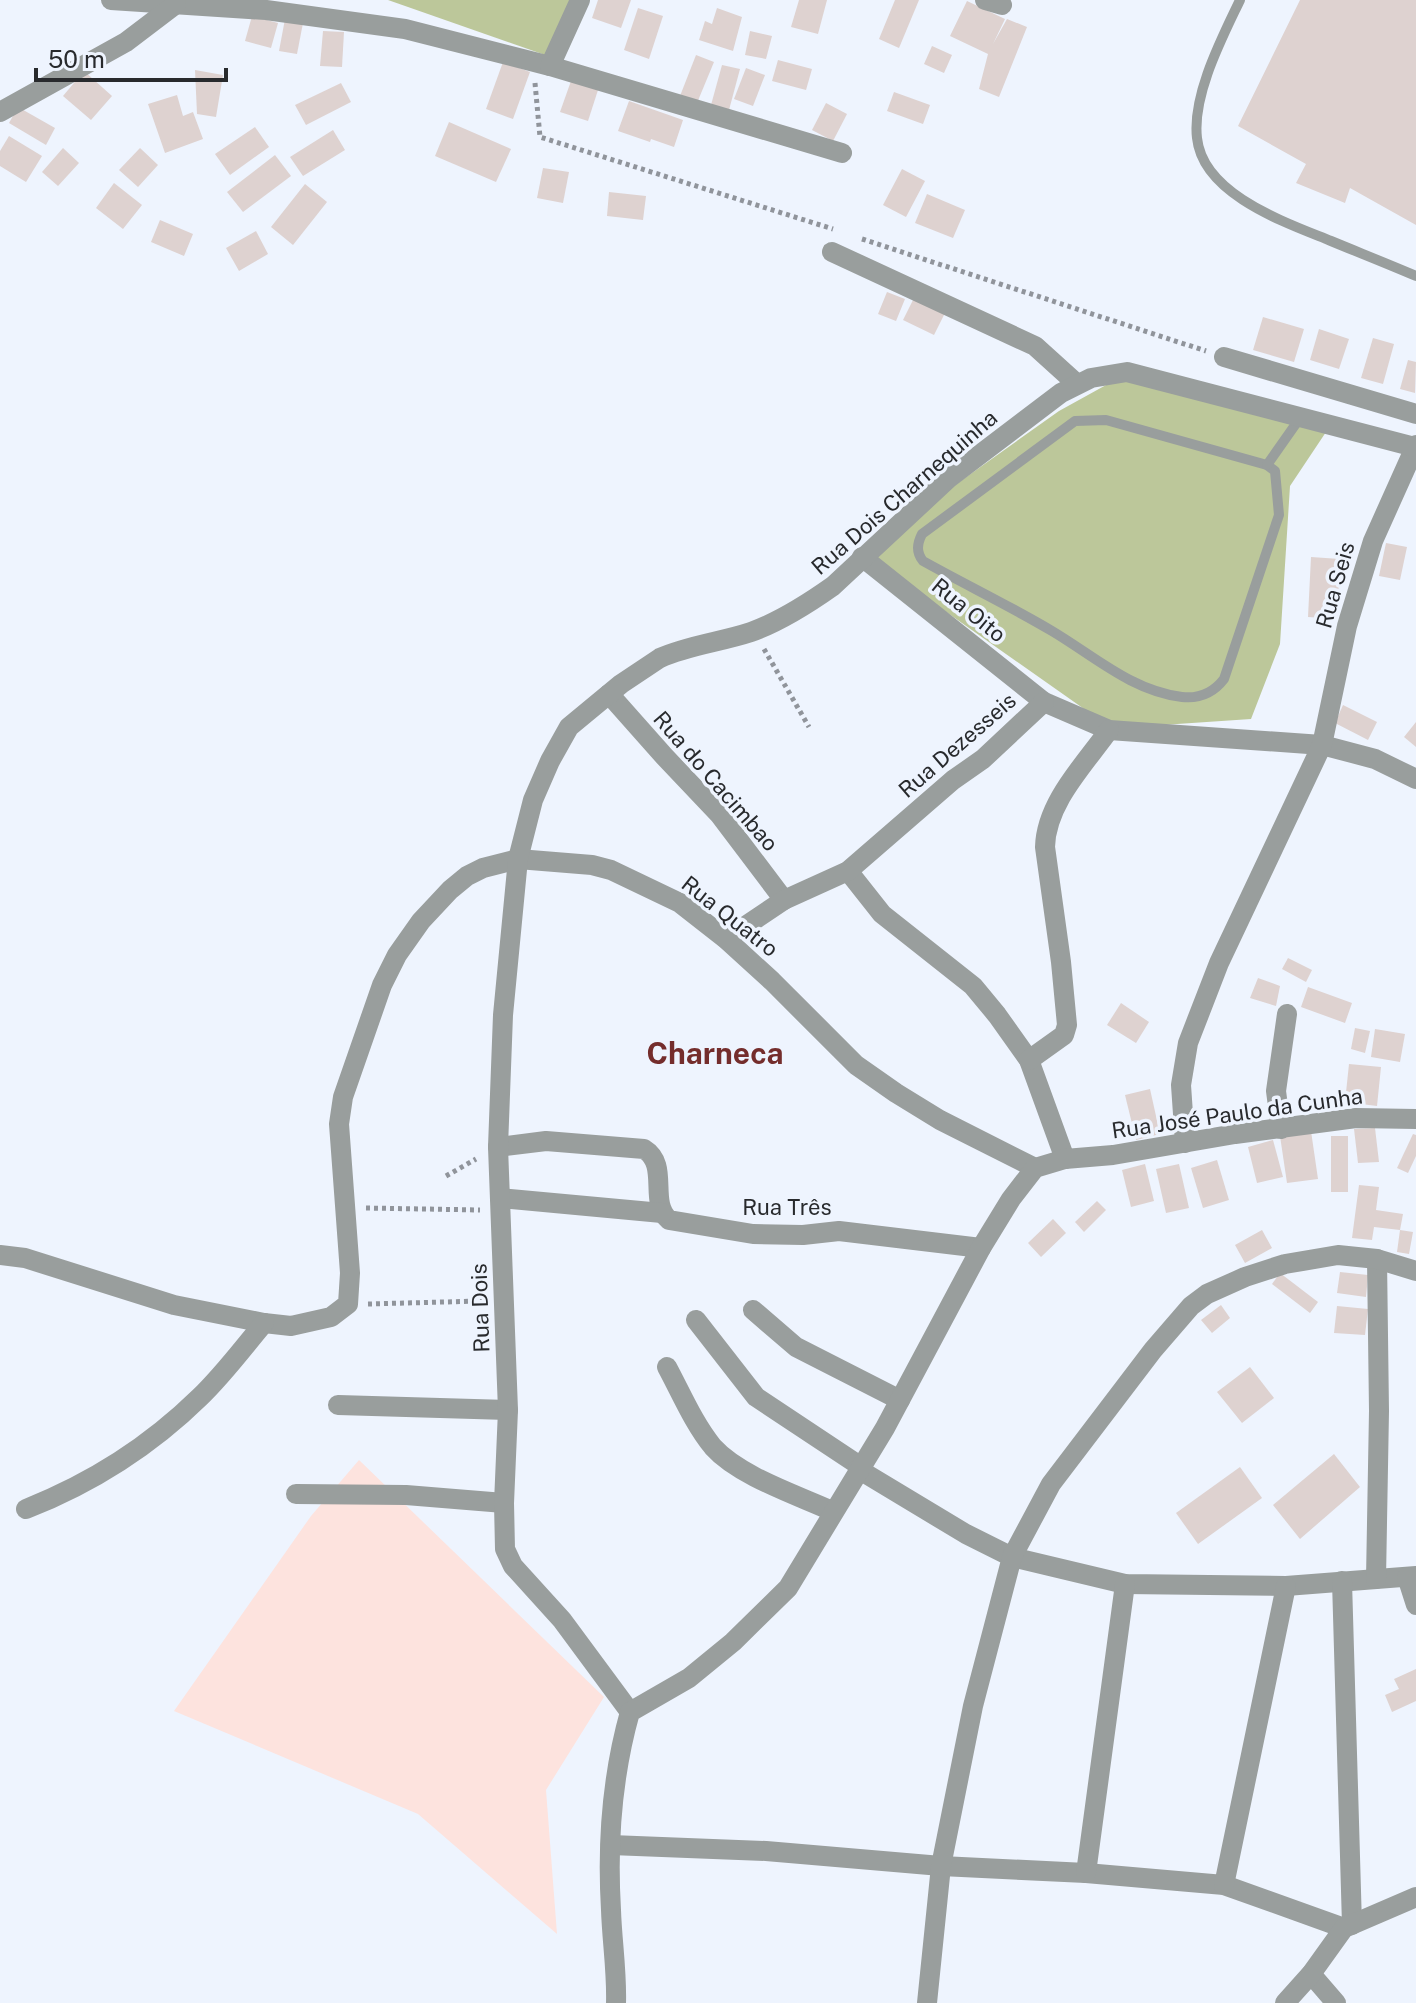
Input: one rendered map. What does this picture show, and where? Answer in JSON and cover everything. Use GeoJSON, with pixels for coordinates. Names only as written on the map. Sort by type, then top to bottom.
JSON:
{"type":"FeatureCollection","features":[{"type":"Feature","properties":{"kind":"street"},"geometry":{"type":"LineString","coordinates":[[111,0],[266,10],[405,29],[550,66],[842,153]]}},
{"type":"Feature","properties":{"kind":"street"},"geometry":{"type":"LineString","coordinates":[[550,66],[580,0]]}},
{"type":"Feature","properties":{"kind":"street"},"geometry":{"type":"LineString","coordinates":[[0,112],[126,42],[176,4]]}},
{"type":"Feature","properties":{"kind":"street"},"geometry":{"type":"LineString","coordinates":[[832,252],[1035,346],[1077,384]]}},
{"type":"Feature","properties":{"kind":"street"},"geometry":{"type":"LineString","coordinates":[[1224,357],[1416,414]]}},
{"type":"Feature","properties":{"kind":"street","name":"Rua Dois Charnequinha"},"geometry":{"type":"LineString","coordinates":[[518,859],[533,800],[560,742],[579,717],[673,652],[753,631],[816,598],[949,478],[1077,384],[1091,378],[1127,372],[1416,446]]}},
{"type":"Feature","properties":{"kind":"street","name":"Rua Seis"},"geometry":{"type":"LineString","coordinates":[[1185,1143],[1181,1085],[1188,1043],[1219,963],[1322,745],[1347,626],[1373,541],[1416,446]]}},
{"type":"Feature","properties":{"kind":"street","name":"Rua Oito"},"geometry":{"type":"LineString","coordinates":[[862,557],[1044,702]]}},
{"type":"Feature","properties":{"kind":"street","name":"Rua do Cacimbao"},"geometry":{"type":"LineString","coordinates":[[609,694],[719,814],[784,900]]}},
{"type":"Feature","properties":{"kind":"street","name":"Rua Dezesseis"},"geometry":{"type":"LineString","coordinates":[[726,939],[784,900],[848,871],[953,780],[983,759],[1044,702],[1109,730],[1322,745],[1375,759],[1416,779]]}},
{"type":"Feature","properties":{"kind":"street"},"geometry":{"type":"LineString","coordinates":[[1029,1060],[1064,1035],[1067,1025],[1045,831],[1057,803],[1109,730]]}},
{"type":"Feature","properties":{"kind":"street"},"geometry":{"type":"LineString","coordinates":[[0,1255],[25,1258],[174,1305],[264,1323],[291,1326],[331,1317],[348,1304],[350,1273],[339,1124],[343,1097],[382,985],[397,955],[421,921],[450,890],[483,868],[518,859]]}},
{"type":"Feature","properties":{"kind":"street","name":"Rua Quatro"},"geometry":{"type":"LineString","coordinates":[[518,859],[592,865],[611,870],[680,903],[772,981],[856,1065],[940,1120],[1035,1168]]}},
{"type":"Feature","properties":{"kind":"street","name":"Rua Dois"},"geometry":{"type":"LineString","coordinates":[[518,859],[503,1015],[498,1147],[508,1410],[505,1549],[521,1577],[537,1590],[562,1620],[630,1712]]}},
{"type":"Feature","properties":{"kind":"street"},"geometry":{"type":"LineString","coordinates":[[848,871],[882,914],[973,986],[1029,1060],[1065,1159]]}},
{"type":"Feature","properties":{"kind":"street"},"geometry":{"type":"LineString","coordinates":[[1281,1129],[1276,1091],[1287,1014]]}},
{"type":"Feature","properties":{"kind":"street","name":"Rua José Paulo da Cunha"},"geometry":{"type":"LineString","coordinates":[[1035,1168],[1065,1159],[1113,1155],[1356,1118],[1416,1119]]}},
{"type":"Feature","properties":{"kind":"street"},"geometry":{"type":"LineString","coordinates":[[498,1147],[546,1141],[648,1151],[656,1162],[662,1213]]}},
{"type":"Feature","properties":{"kind":"street"},"geometry":{"type":"LineString","coordinates":[[616,2003],[611,1845],[618,1755],[630,1712],[689,1678],[766,1612],[788,1588],[900,1400],[981,1248],[1011,1199],[1035,1168]]}},
{"type":"Feature","properties":{"kind":"street","name":"Rua Três"},"geometry":{"type":"LineString","coordinates":[[501,1204],[662,1213],[669,1220],[753,1234],[803,1235],[839,1231],[981,1248]]}},
{"type":"Feature","properties":{"kind":"street"},"geometry":{"type":"LineString","coordinates":[[927,2003],[941,1866],[973,1706],[1012,1557],[1051,1484],[1153,1350],[1191,1306],[1207,1294],[1285,1264],[1338,1255],[1377,1259],[1416,1271]]}},
{"type":"Feature","properties":{"kind":"street"},"geometry":{"type":"LineString","coordinates":[[1376,1579],[1379,1411],[1377,1259]]}},
{"type":"Feature","properties":{"kind":"street"},"geometry":{"type":"LineString","coordinates":[[753,1310],[796,1347],[900,1400]]}},
{"type":"Feature","properties":{"kind":"street"},"geometry":{"type":"LineString","coordinates":[[696,1320],[756,1397],[859,1468],[966,1534],[1012,1557],[1125,1584],[1286,1586],[1411,1576],[1416,1605]]}},
{"type":"Feature","properties":{"kind":"street"},"geometry":{"type":"LineString","coordinates":[[26,1509],[91,1481],[146,1444],[201,1396],[264,1323]]}},
{"type":"Feature","properties":{"kind":"street"},"geometry":{"type":"LineString","coordinates":[[667,1367],[688,1408],[714,1447],[740,1468],[832,1511]]}},
{"type":"Feature","properties":{"kind":"street"},"geometry":{"type":"LineString","coordinates":[[338,1405],[508,1410]]}},
{"type":"Feature","properties":{"kind":"street"},"geometry":{"type":"LineString","coordinates":[[296,1494],[406,1495],[504,1503]]}},
{"type":"Feature","properties":{"kind":"street"},"geometry":{"type":"LineString","coordinates":[[1342,1581],[1348,1926]]}},
{"type":"Feature","properties":{"kind":"street"},"geometry":{"type":"LineString","coordinates":[[1086,1873],[1125,1584]]}},
{"type":"Feature","properties":{"kind":"street"},"geometry":{"type":"LineString","coordinates":[[1224,1885],[1286,1586]]}},
{"type":"Feature","properties":{"kind":"street"},"geometry":{"type":"LineString","coordinates":[[611,1845],[766,1851],[1224,1885],[1348,1926]]}},
{"type":"Feature","properties":{"kind":"street"},"geometry":{"type":"LineString","coordinates":[[1285,2003],[1348,1926],[1416,1897]]}},
{"type":"Feature","properties":{"kind":"street"},"geometry":{"type":"LineString","coordinates":[[1311,1974],[1336,2003]]}},
{"type":"Feature","properties":{"kind":"lane"},"geometry":{"type":"LineString","coordinates":[[1240,0],[1221,40],[1199,103],[1197,138],[1201,154],[1221,184],[1263,213],[1416,276]]}},
{"type":"Feature","properties":{"kind":"lane"},"geometry":{"type":"LineString","coordinates":[[1267,465],[1300,418]]}},
{"type":"Feature","properties":{"kind":"lane"},"geometry":{"type":"LineString","coordinates":[[1106,420],[1267,465],[1275,471],[1279,515],[1224,679],[1203,696],[1183,697],[1142,687],[1051,630],[923,561],[919,556],[922,534],[1075,421],[1106,420]]}},
{"type":"Feature","properties":{"kind":"path"},"geometry":{"type":"LineString","coordinates":[[753,631],[809,727]]}},
{"type":"Feature","properties":{"kind":"path"},"geometry":{"type":"LineString","coordinates":[[446,1176],[498,1147]]}},
{"type":"Feature","properties":{"kind":"path"},"geometry":{"type":"LineString","coordinates":[[345,1208],[501,1204]]}},
{"type":"Feature","properties":{"kind":"path"},"geometry":{"type":"LineString","coordinates":[[348,1304],[503,1301]]}},
{"type":"Feature","properties":{"kind":"shaded area"},"geometry":{"type":"Polygon","coordinates":[[[359,1460],[604,1697],[546,1790],[557,1934],[418,1814],[174,1711],[311,1516],[359,1460]]]}},
{"type":"Feature","properties":{"kind":"green space"},"geometry":{"type":"Polygon","coordinates":[[[388,0],[574,0],[548,56],[388,0]]]}},
{"type":"Feature","properties":{"kind":"green space"},"geometry":{"type":"Polygon","coordinates":[[[1126,374],[1328,429],[1290,486],[1280,644],[1251,719],[1118,728],[1087,711],[871,559],[941,495],[1059,411],[1126,374]]]}},
{"type":"Feature","properties":{"kind":"building"},"geometry":{"type":"Polygon","coordinates":[[[598,0],[631,0],[621,28],[592,18],[598,0]]]}},
{"type":"Feature","properties":{"kind":"building"},"geometry":{"type":"Polygon","coordinates":[[[799,0],[827,0],[818,34],[791,27],[799,0]]]}},
{"type":"Feature","properties":{"kind":"building"},"geometry":{"type":"Polygon","coordinates":[[[895,0],[919,0],[899,48],[879,39],[895,0]]]}},
{"type":"Feature","properties":{"kind":"building"},"geometry":{"type":"Polygon","coordinates":[[[1300,0],[1416,0],[1416,225],[1350,188],[1345,203],[1296,183],[1306,164],[1238,126],[1300,0]]]}},
{"type":"Feature","properties":{"kind":"building"},"geometry":{"type":"Polygon","coordinates":[[[967,1],[1005,19],[993,44],[1007,19],[1027,27],[999,97],[979,89],[988,54],[950,36],[967,1]]]}},
{"type":"Feature","properties":{"kind":"building"},"geometry":{"type":"Polygon","coordinates":[[[638,8],[663,16],[649,59],[624,50],[638,8]]]}},
{"type":"Feature","properties":{"kind":"building"},"geometry":{"type":"Polygon","coordinates":[[[717,8],[742,17],[733,51],[699,40],[705,21],[712,24],[717,8]]]}},
{"type":"Feature","properties":{"kind":"building"},"geometry":{"type":"Polygon","coordinates":[[[252,16],[278,23],[271,48],[245,41],[252,16]]]}},
{"type":"Feature","properties":{"kind":"building"},"geometry":{"type":"Polygon","coordinates":[[[285,19],[303,23],[297,54],[279,51],[285,19]]]}},
{"type":"Feature","properties":{"kind":"building"},"geometry":{"type":"Polygon","coordinates":[[[323,31],[344,32],[342,67],[320,66],[323,31]]]}},
{"type":"Feature","properties":{"kind":"building"},"geometry":{"type":"Polygon","coordinates":[[[750,31],[772,36],[766,59],[745,55],[750,31]]]}},
{"type":"Feature","properties":{"kind":"building"},"geometry":{"type":"Polygon","coordinates":[[[932,46],[952,55],[944,73],[924,64],[932,46]]]}},
{"type":"Feature","properties":{"kind":"building"},"geometry":{"type":"Polygon","coordinates":[[[696,55],[714,62],[697,103],[680,96],[696,55]]]}},
{"type":"Feature","properties":{"kind":"building"},"geometry":{"type":"Polygon","coordinates":[[[778,60],[812,69],[806,90],[772,81],[778,60]]]}},
{"type":"Feature","properties":{"kind":"building"},"geometry":{"type":"Polygon","coordinates":[[[503,62],[530,72],[513,119],[486,109],[503,62]]]}},
{"type":"Feature","properties":{"kind":"building"},"geometry":{"type":"Polygon","coordinates":[[[722,65],[740,69],[729,110],[711,105],[722,65]]]}},
{"type":"Feature","properties":{"kind":"building"},"geometry":{"type":"Polygon","coordinates":[[[746,68],[765,75],[753,106],[734,99],[746,68]]]}},
{"type":"Feature","properties":{"kind":"building"},"geometry":{"type":"Polygon","coordinates":[[[195,70],[223,75],[216,117],[197,114],[195,70]]]}},
{"type":"Feature","properties":{"kind":"building"},"geometry":{"type":"Polygon","coordinates":[[[84,71],[112,96],[91,120],[63,96],[84,71]]]}},
{"type":"Feature","properties":{"kind":"building"},"geometry":{"type":"Polygon","coordinates":[[[571,81],[598,90],[588,121],[560,112],[571,81]]]}},
{"type":"Feature","properties":{"kind":"building"},"geometry":{"type":"Polygon","coordinates":[[[341,83],[351,102],[306,125],[295,105],[341,83]]]}},
{"type":"Feature","properties":{"kind":"building"},"geometry":{"type":"Polygon","coordinates":[[[894,92],[930,105],[923,124],[887,111],[894,92]]]}},
{"type":"Feature","properties":{"kind":"building"},"geometry":{"type":"Polygon","coordinates":[[[177,95],[183,116],[193,112],[203,139],[165,153],[148,104],[177,95]]]}},
{"type":"Feature","properties":{"kind":"building"},"geometry":{"type":"Polygon","coordinates":[[[629,101],[683,120],[674,147],[618,131],[629,101]]]}},
{"type":"Feature","properties":{"kind":"building"},"geometry":{"type":"Polygon","coordinates":[[[826,103],[847,114],[833,141],[812,130],[826,103]]]}},
{"type":"Feature","properties":{"kind":"building"},"geometry":{"type":"Polygon","coordinates":[[[18,107],[55,128],[46,145],[9,123],[18,107]]]}},
{"type":"Feature","properties":{"kind":"building"},"geometry":{"type":"Polygon","coordinates":[[[449,122],[511,149],[496,182],[435,156],[449,122]]]}},
{"type":"Feature","properties":{"kind":"building"},"geometry":{"type":"Polygon","coordinates":[[[255,127],[269,147],[230,175],[215,154],[255,127]]]}},
{"type":"Feature","properties":{"kind":"building"},"geometry":{"type":"Polygon","coordinates":[[[333,130],[345,150],[303,176],[290,157],[333,130]]]}},
{"type":"Feature","properties":{"kind":"building"},"geometry":{"type":"Polygon","coordinates":[[[9,136],[42,156],[26,182],[0,166],[0,151],[9,136]]]}},
{"type":"Feature","properties":{"kind":"building"},"geometry":{"type":"Polygon","coordinates":[[[63,148],[79,163],[58,186],[42,172],[63,148]]]}},
{"type":"Feature","properties":{"kind":"building"},"geometry":{"type":"Polygon","coordinates":[[[140,148],[158,165],[138,187],[119,170],[140,148]]]}},
{"type":"Feature","properties":{"kind":"building"},"geometry":{"type":"Polygon","coordinates":[[[275,155],[291,176],[243,212],[227,192],[275,155]]]}},
{"type":"Feature","properties":{"kind":"building"},"geometry":{"type":"Polygon","coordinates":[[[543,168],[569,172],[563,203],[537,198],[543,168]]]}},
{"type":"Feature","properties":{"kind":"building"},"geometry":{"type":"Polygon","coordinates":[[[902,169],[925,181],[906,217],[883,205],[902,169]]]}},
{"type":"Feature","properties":{"kind":"building"},"geometry":{"type":"Polygon","coordinates":[[[114,183],[142,205],[123,229],[96,208],[114,183]]]}},
{"type":"Feature","properties":{"kind":"building"},"geometry":{"type":"Polygon","coordinates":[[[305,184],[327,202],[293,245],[271,227],[305,184]]]}},
{"type":"Feature","properties":{"kind":"building"},"geometry":{"type":"Polygon","coordinates":[[[609,192],[646,196],[643,220],[607,216],[609,192]]]}},
{"type":"Feature","properties":{"kind":"building"},"geometry":{"type":"Polygon","coordinates":[[[927,194],[965,210],[953,238],[915,223],[927,194]]]}},
{"type":"Feature","properties":{"kind":"building"},"geometry":{"type":"Polygon","coordinates":[[[160,220],[193,234],[184,256],[151,242],[160,220]]]}},
{"type":"Feature","properties":{"kind":"building"},"geometry":{"type":"Polygon","coordinates":[[[256,231],[268,254],[239,271],[226,248],[256,231]]]}},
{"type":"Feature","properties":{"kind":"building"},"geometry":{"type":"Polygon","coordinates":[[[887,292],[905,299],[896,321],[878,314],[887,292]]]}},
{"type":"Feature","properties":{"kind":"building"},"geometry":{"type":"Polygon","coordinates":[[[915,296],[946,311],[934,335],[903,320],[915,296]]]}},
{"type":"Feature","properties":{"kind":"building"},"geometry":{"type":"Polygon","coordinates":[[[1263,317],[1304,329],[1294,362],[1253,350],[1263,317]]]}},
{"type":"Feature","properties":{"kind":"building"},"geometry":{"type":"Polygon","coordinates":[[[1319,329],[1349,339],[1339,369],[1310,360],[1319,329]]]}},
{"type":"Feature","properties":{"kind":"building"},"geometry":{"type":"Polygon","coordinates":[[[1373,338],[1394,344],[1383,384],[1361,378],[1373,338]]]}},
{"type":"Feature","properties":{"kind":"building"},"geometry":{"type":"Polygon","coordinates":[[[1408,360],[1416,362],[1415,393],[1400,389],[1408,360]]]}},
{"type":"Feature","properties":{"kind":"building"},"geometry":{"type":"Polygon","coordinates":[[[1386,543],[1407,547],[1400,580],[1379,576],[1386,543]]]}},
{"type":"Feature","properties":{"kind":"building"},"geometry":{"type":"Polygon","coordinates":[[[1311,557],[1340,559],[1337,619],[1308,617],[1311,557]]]}},
{"type":"Feature","properties":{"kind":"building"},"geometry":{"type":"Polygon","coordinates":[[[1343,705],[1377,722],[1368,740],[1335,723],[1343,705]]]}},
{"type":"Feature","properties":{"kind":"building"},"geometry":{"type":"Polygon","coordinates":[[[1416,722],[1416,747],[1404,737],[1416,722]]]}},
{"type":"Feature","properties":{"kind":"building"},"geometry":{"type":"Polygon","coordinates":[[[1288,958],[1312,970],[1306,982],[1282,969],[1288,958]]]}},
{"type":"Feature","properties":{"kind":"building"},"geometry":{"type":"Polygon","coordinates":[[[1258,978],[1280,986],[1276,1006],[1250,998],[1258,978]]]}},
{"type":"Feature","properties":{"kind":"building"},"geometry":{"type":"Polygon","coordinates":[[[1308,987],[1352,1003],[1345,1023],[1301,1007],[1308,987]]]}},
{"type":"Feature","properties":{"kind":"building"},"geometry":{"type":"Polygon","coordinates":[[[1121,1003],[1149,1022],[1136,1043],[1107,1025],[1121,1003]]]}},
{"type":"Feature","properties":{"kind":"building"},"geometry":{"type":"Polygon","coordinates":[[[1355,1028],[1370,1031],[1365,1053],[1351,1049],[1355,1028]]]}},
{"type":"Feature","properties":{"kind":"building"},"geometry":{"type":"Polygon","coordinates":[[[1375,1029],[1405,1034],[1400,1062],[1371,1057],[1375,1029]]]}},
{"type":"Feature","properties":{"kind":"building"},"geometry":{"type":"Polygon","coordinates":[[[1349,1064],[1381,1067],[1377,1106],[1345,1102],[1349,1064]]]}},
{"type":"Feature","properties":{"kind":"building"},"geometry":{"type":"Polygon","coordinates":[[[1150,1089],[1160,1134],[1136,1140],[1125,1095],[1150,1089]]]}},
{"type":"Feature","properties":{"kind":"building"},"geometry":{"type":"Polygon","coordinates":[[[1375,1128],[1379,1162],[1358,1163],[1354,1129],[1375,1128]]]}},
{"type":"Feature","properties":{"kind":"building"},"geometry":{"type":"Polygon","coordinates":[[[1311,1131],[1318,1179],[1287,1183],[1280,1136],[1311,1131]]]}},
{"type":"Feature","properties":{"kind":"building"},"geometry":{"type":"Polygon","coordinates":[[[1413,1134],[1416,1135],[1416,1156],[1408,1173],[1397,1168],[1413,1134]]]}},
{"type":"Feature","properties":{"kind":"building"},"geometry":{"type":"Polygon","coordinates":[[[1331,1136],[1348,1136],[1348,1192],[1331,1192],[1331,1136]]]}},
{"type":"Feature","properties":{"kind":"building"},"geometry":{"type":"Polygon","coordinates":[[[1273,1140],[1283,1177],[1257,1183],[1248,1147],[1273,1140]]]}},
{"type":"Feature","properties":{"kind":"building"},"geometry":{"type":"Polygon","coordinates":[[[1217,1160],[1229,1200],[1203,1208],[1191,1168],[1217,1160]]]}},
{"type":"Feature","properties":{"kind":"building"},"geometry":{"type":"Polygon","coordinates":[[[1145,1164],[1154,1201],[1131,1207],[1122,1170],[1145,1164]]]}},
{"type":"Feature","properties":{"kind":"building"},"geometry":{"type":"Polygon","coordinates":[[[1179,1164],[1189,1208],[1166,1213],[1156,1169],[1179,1164]]]}},
{"type":"Feature","properties":{"kind":"building"},"geometry":{"type":"Polygon","coordinates":[[[1359,1185],[1379,1187],[1376,1210],[1403,1214],[1400,1230],[1374,1227],[1372,1240],[1352,1238],[1359,1185]]]}},
{"type":"Feature","properties":{"kind":"building"},"geometry":{"type":"Polygon","coordinates":[[[1097,1201],[1106,1210],[1084,1232],[1075,1222],[1097,1201]]]}},
{"type":"Feature","properties":{"kind":"building"},"geometry":{"type":"Polygon","coordinates":[[[1053,1219],[1066,1233],[1041,1257],[1028,1243],[1053,1219]]]}},
{"type":"Feature","properties":{"kind":"building"},"geometry":{"type":"Polygon","coordinates":[[[1262,1230],[1272,1248],[1245,1263],[1235,1245],[1262,1230]]]}},
{"type":"Feature","properties":{"kind":"building"},"geometry":{"type":"Polygon","coordinates":[[[1400,1230],[1413,1232],[1409,1254],[1397,1252],[1400,1230]]]}},
{"type":"Feature","properties":{"kind":"building"},"geometry":{"type":"Polygon","coordinates":[[[1340,1272],[1368,1275],[1366,1297],[1337,1293],[1340,1272]]]}},
{"type":"Feature","properties":{"kind":"building"},"geometry":{"type":"Polygon","coordinates":[[[1280,1273],[1318,1302],[1310,1313],[1272,1284],[1280,1273]]]}},
{"type":"Feature","properties":{"kind":"building"},"geometry":{"type":"Polygon","coordinates":[[[1221,1305],[1230,1318],[1212,1333],[1201,1320],[1221,1305]]]}},
{"type":"Feature","properties":{"kind":"building"},"geometry":{"type":"Polygon","coordinates":[[[1337,1306],[1368,1309],[1365,1335],[1334,1333],[1337,1306]]]}},
{"type":"Feature","properties":{"kind":"building"},"geometry":{"type":"Polygon","coordinates":[[[1250,1367],[1274,1398],[1242,1423],[1217,1392],[1250,1367]]]}},
{"type":"Feature","properties":{"kind":"building"},"geometry":{"type":"Polygon","coordinates":[[[1334,1454],[1360,1487],[1300,1539],[1273,1505],[1334,1454]]]}},
{"type":"Feature","properties":{"kind":"building"},"geometry":{"type":"Polygon","coordinates":[[[1240,1467],[1262,1498],[1198,1544],[1176,1513],[1240,1467]]]}},
{"type":"Feature","properties":{"kind":"building"},"geometry":{"type":"Polygon","coordinates":[[[1416,1669],[1416,1701],[1392,1712],[1385,1695],[1399,1689],[1394,1679],[1416,1669]]]}},
{"type":"Feature","properties":{"kind":"district","name":"Charneca"},"geometry":{"type":"Point","coordinates":[715,1054]}}]}
